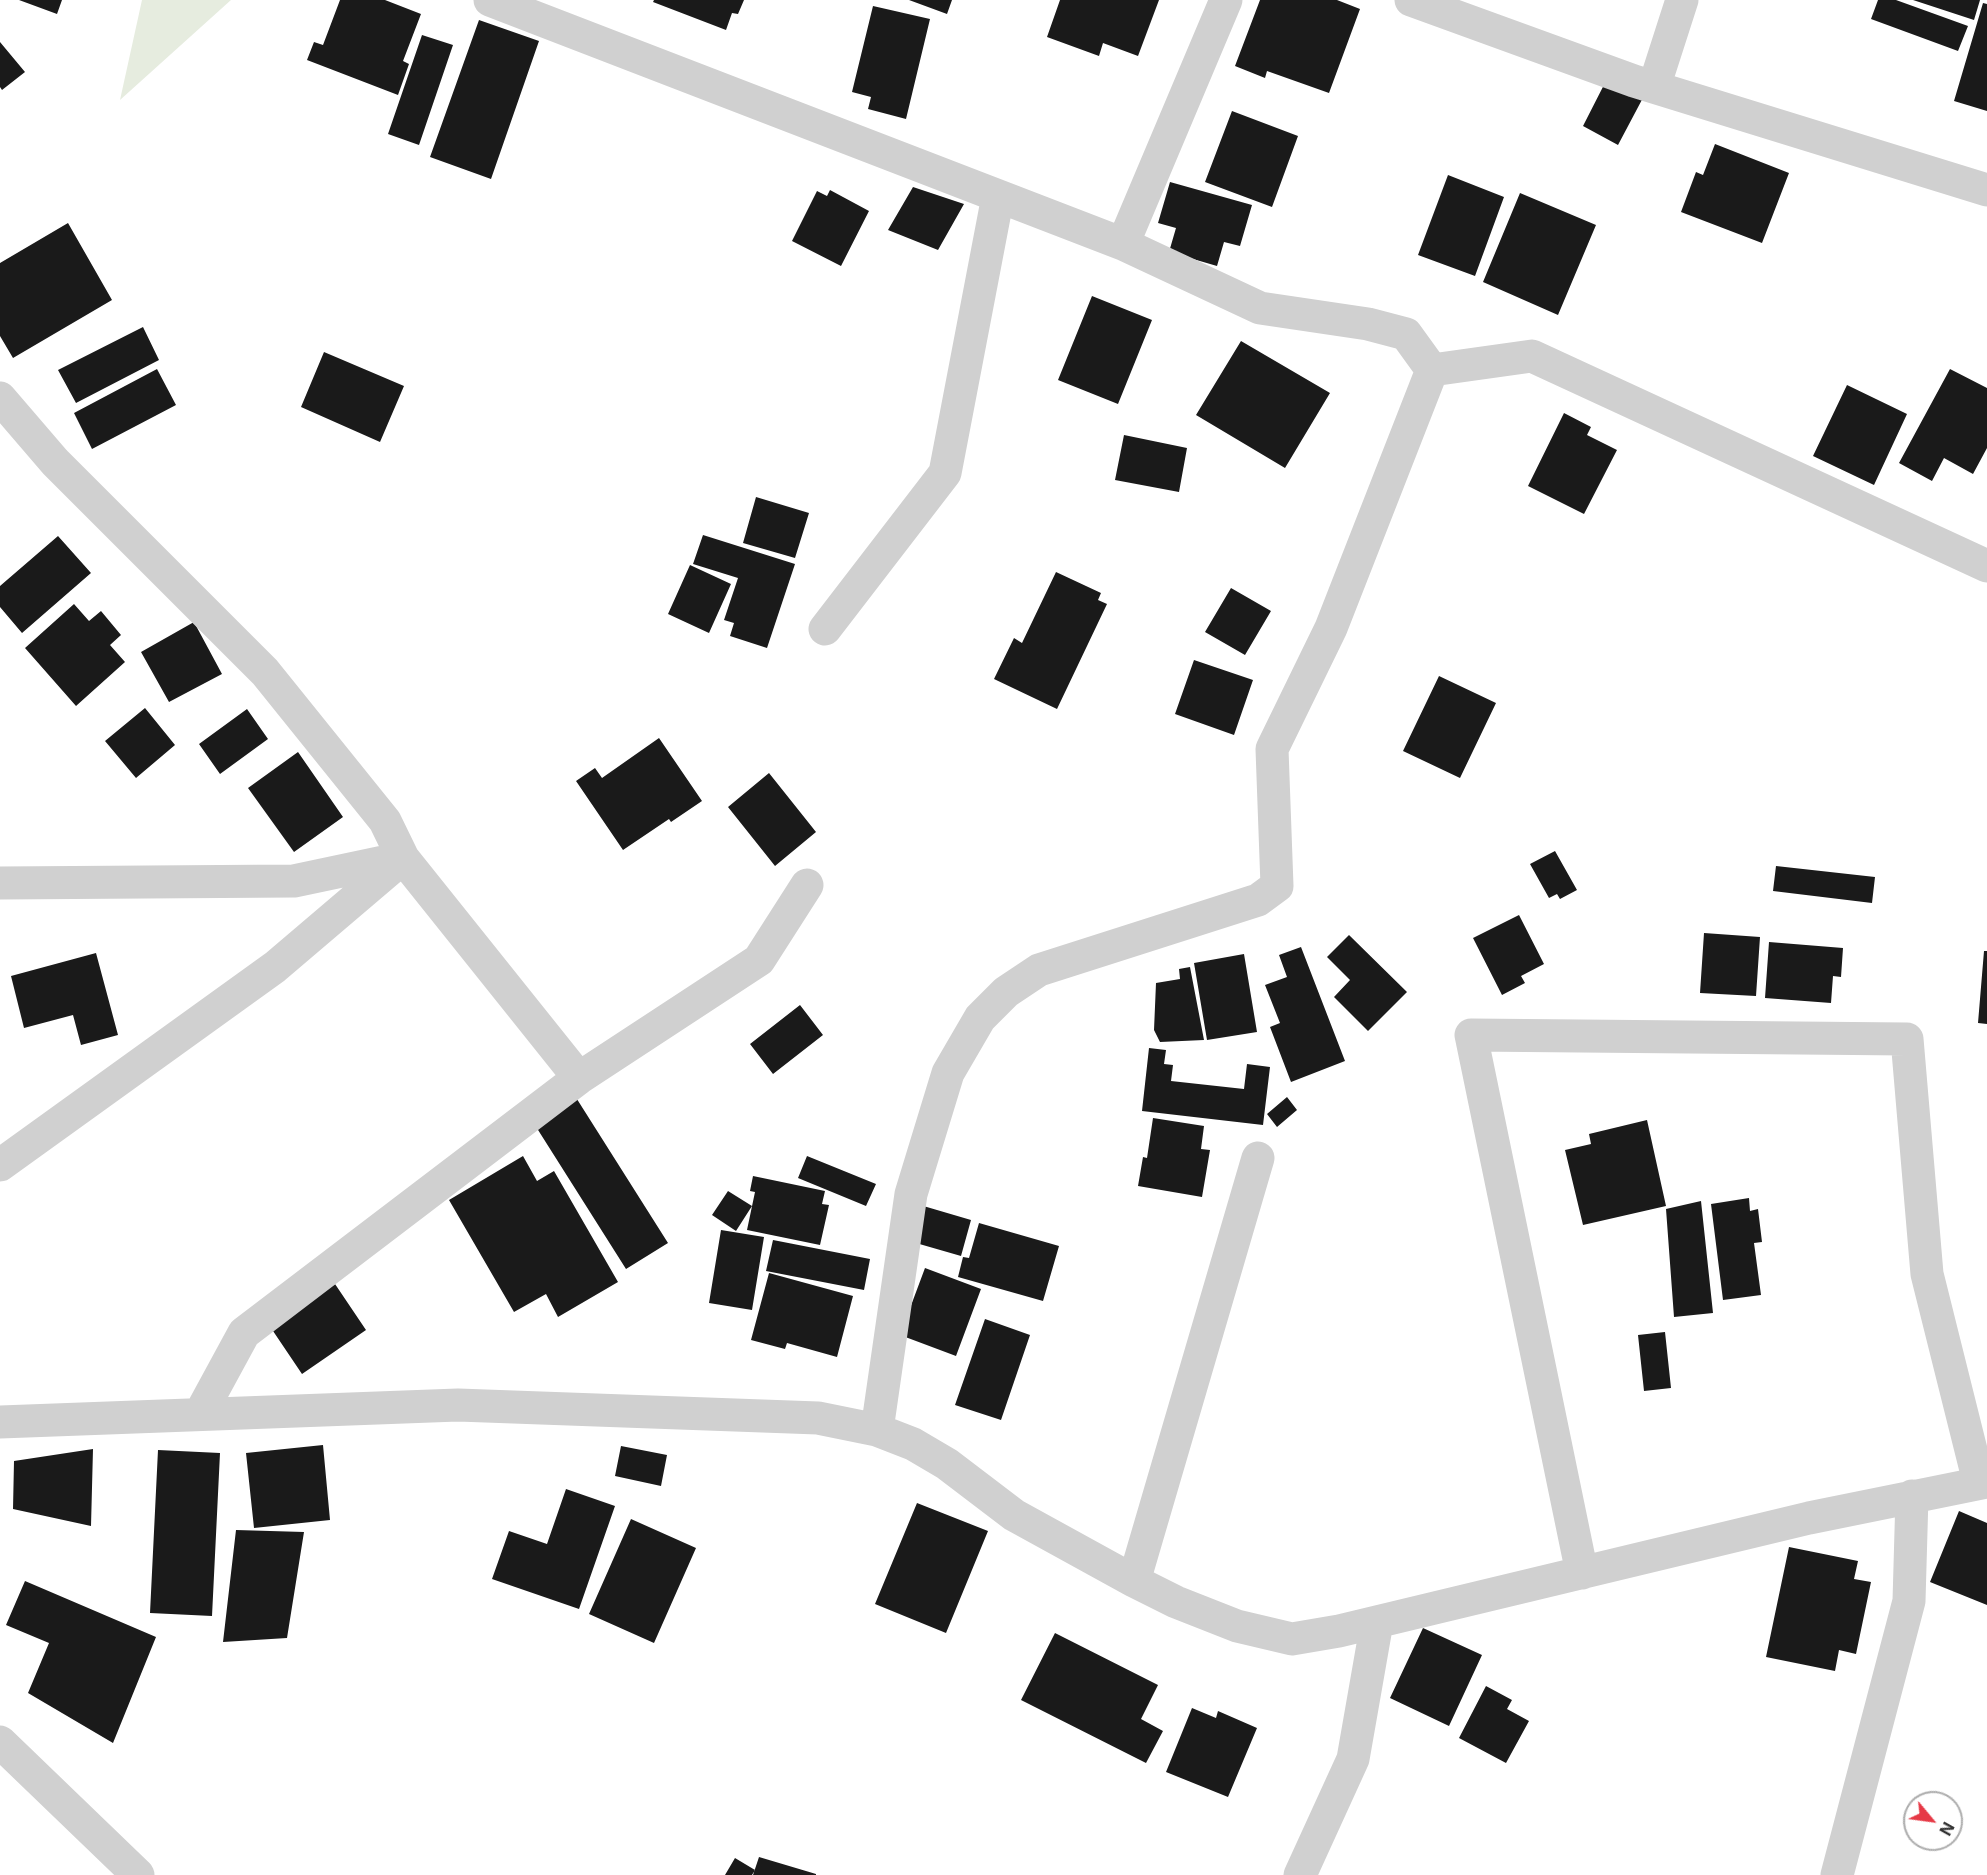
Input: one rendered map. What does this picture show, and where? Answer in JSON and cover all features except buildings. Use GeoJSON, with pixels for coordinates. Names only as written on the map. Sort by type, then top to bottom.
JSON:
{"type":"FeatureCollection","features":[{"type":"Feature","properties":{"kind":"street"},"geometry":{"type":"LineString","coordinates":[[490,0],[1123,244],[1260,308],[1368,324],[1406,334],[1432,370]]}},
{"type":"Feature","properties":{"kind":"street"},"geometry":{"type":"LineString","coordinates":[[1123,244],[1226,0]]}},
{"type":"Feature","properties":{"kind":"street"},"geometry":{"type":"LineString","coordinates":[[1410,0],[1654,87],[1987,190]]}},
{"type":"Feature","properties":{"kind":"street"},"geometry":{"type":"LineString","coordinates":[[1654,87],[1682,0]]}},
{"type":"Feature","properties":{"kind":"street"},"geometry":{"type":"LineString","coordinates":[[825,629],[945,473],[998,196]]}},
{"type":"Feature","properties":{"kind":"street"},"geometry":{"type":"LineString","coordinates":[[1432,370],[1532,356],[1987,566]]}},
{"type":"Feature","properties":{"kind":"street"},"geometry":{"type":"LineString","coordinates":[[877,1430],[911,1194],[948,1073],[980,1018],[1006,992],[1039,970],[1258,900],[1277,886],[1272,749],[1331,628],[1432,370]]}},
{"type":"Feature","properties":{"kind":"street"},"geometry":{"type":"LineString","coordinates":[[0,398],[55,462],[265,672],[385,821],[403,858],[579,1078]]}},
{"type":"Feature","properties":{"kind":"street"},"geometry":{"type":"LineString","coordinates":[[0,883],[294,881],[403,858]]}},
{"type":"Feature","properties":{"kind":"street"},"geometry":{"type":"LineString","coordinates":[[0,1165],[275,967],[403,858]]}},
{"type":"Feature","properties":{"kind":"street"},"geometry":{"type":"LineString","coordinates":[[200,1414],[244,1333],[579,1078],[759,960],[807,885]]}},
{"type":"Feature","properties":{"kind":"street"},"geometry":{"type":"LineString","coordinates":[[0,1422],[458,1405],[818,1418],[877,1430],[913,1444],[947,1464],[1014,1515],[1176,1602],[1238,1626],[1292,1639],[1377,1622],[1582,1573],[1809,1518],[1983,1482],[1926,1274],[1907,1039],[1471,1035],[1582,1573]]}},
{"type":"Feature","properties":{"kind":"street"},"geometry":{"type":"LineString","coordinates":[[1134,1581],[1258,1158]]}},
{"type":"Feature","properties":{"kind":"street"},"geometry":{"type":"LineString","coordinates":[[1837,1875],[1908,1601],[1912,1496]]}},
{"type":"Feature","properties":{"kind":"street"},"geometry":{"type":"LineString","coordinates":[[1300,1875],[1353,1759],[1377,1622]]}},
{"type":"Feature","properties":{"kind":"street"},"geometry":{"type":"LineString","coordinates":[[0,1742],[138,1875]]}},
{"type":"Feature","properties":{"kind":"shaded area"},"geometry":{"type":"Polygon","coordinates":[[[142,0],[231,0],[120,100],[142,0]]]}}]}
